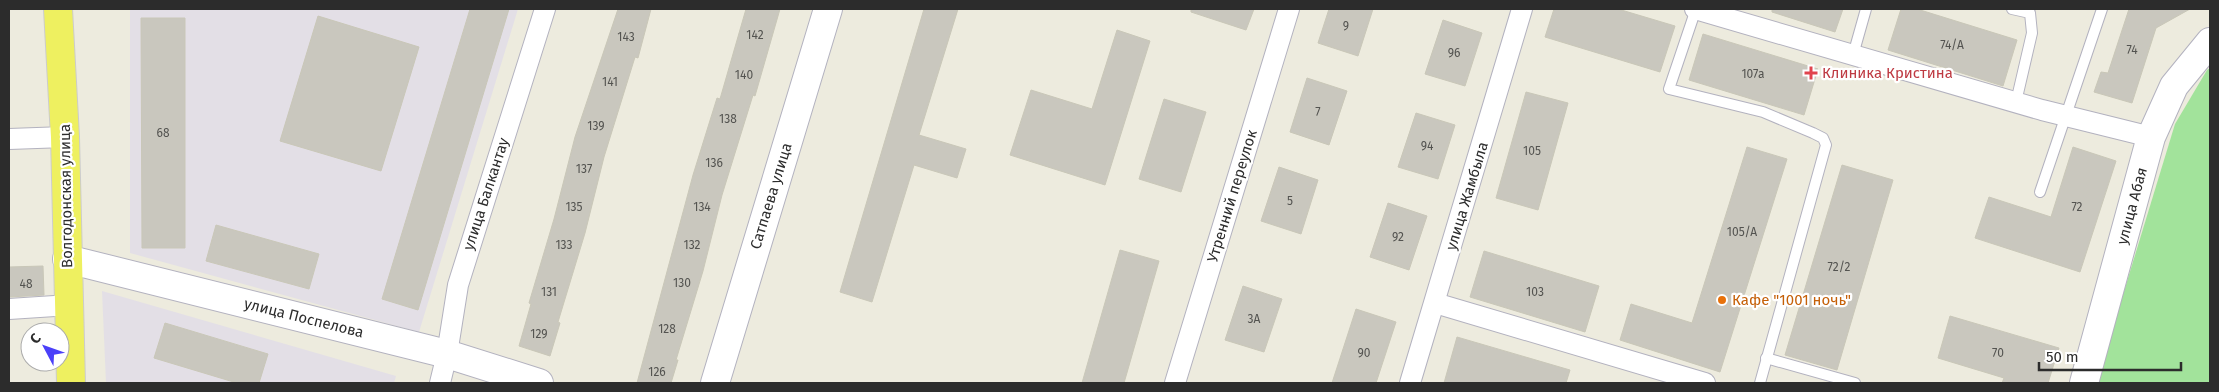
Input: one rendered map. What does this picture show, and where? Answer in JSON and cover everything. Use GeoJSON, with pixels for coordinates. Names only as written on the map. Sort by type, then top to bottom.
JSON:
{"type":"FeatureCollection","features":[{"type":"Feature","properties":{"kind":"main road","name":"Волгодонская улица"},"geometry":{"type":"LineString","coordinates":[[58,9],[65,137],[71,383]]}},
{"type":"Feature","properties":{"kind":"street","name":"улица Балкантау"},"geometry":{"type":"LineString","coordinates":[[440,383],[447,354],[458,285],[545,9]]}},
{"type":"Feature","properties":{"kind":"street","name":"Сатпаева улица"},"geometry":{"type":"LineString","coordinates":[[715,383],[828,9]]}},
{"type":"Feature","properties":{"kind":"street","name":"Утренний переулок"},"geometry":{"type":"LineString","coordinates":[[1175,383],[1288,9]]}},
{"type":"Feature","properties":{"kind":"street","name":"улица Жамбыла"},"geometry":{"type":"LineString","coordinates":[[1410,383],[1522,9]]}},
{"type":"Feature","properties":{"kind":"street"},"geometry":{"type":"LineString","coordinates":[[1695,9],[2016,102],[2151,137]]}},
{"type":"Feature","properties":{"kind":"street","name":"улица Абая"},"geometry":{"type":"LineString","coordinates":[[2084,383],[2151,137],[2174,86],[2210,42]]}},
{"type":"Feature","properties":{"kind":"street"},"geometry":{"type":"LineString","coordinates":[[9,140],[65,137]]}},
{"type":"Feature","properties":{"kind":"street","name":"улица Поспелова"},"geometry":{"type":"LineString","coordinates":[[68,259],[447,354],[539,383]]}},
{"type":"Feature","properties":{"kind":"street"},"geometry":{"type":"LineString","coordinates":[[1435,303],[1705,383]]}},
{"type":"Feature","properties":{"kind":"street"},"geometry":{"type":"LineString","coordinates":[[9,309],[70,305]]}},
{"type":"Feature","properties":{"kind":"lane"},"geometry":{"type":"LineString","coordinates":[[1695,9],[1670,89],[1763,112],[1818,135],[1823,138],[1826,145],[1760,383]]}},
{"type":"Feature","properties":{"kind":"lane"},"geometry":{"type":"LineString","coordinates":[[1853,55],[1866,9]]}},
{"type":"Feature","properties":{"kind":"lane"},"geometry":{"type":"LineString","coordinates":[[2012,9],[2030,14],[2032,33],[2016,102]]}},
{"type":"Feature","properties":{"kind":"lane"},"geometry":{"type":"LineString","coordinates":[[2040,192],[2064,115],[2102,9]]}},
{"type":"Feature","properties":{"kind":"lane"},"geometry":{"type":"LineString","coordinates":[[1766,358],[1855,383]]}},
{"type":"Feature","properties":{"kind":"shaded area"},"geometry":{"type":"Polygon","coordinates":[[[130,9],[518,9],[419,332],[130,253],[130,9]]]}},
{"type":"Feature","properties":{"kind":"shaded area"},"geometry":{"type":"Polygon","coordinates":[[[102,291],[396,376],[394,383],[106,383],[102,291]]]}},
{"type":"Feature","properties":{"kind":"green space"},"geometry":{"type":"Polygon","coordinates":[[[2210,68],[2210,383],[2096,383],[2175,124],[2210,68]]]}},
{"type":"Feature","properties":{"kind":"building"},"geometry":{"type":"Polygon","coordinates":[[[470,9],[509,9],[418,310],[382,299],[470,9]]]}},
{"type":"Feature","properties":{"kind":"building"},"geometry":{"type":"Polygon","coordinates":[[[618,9],[651,9],[638,58],[635,57],[604,157],[585,233],[558,322],[560,323],[550,356],[519,346],[575,137],[618,9]]]}},
{"type":"Feature","properties":{"kind":"building"},"geometry":{"type":"Polygon","coordinates":[[[746,9],[780,9],[755,96],[753,95],[722,195],[703,271],[676,360],[678,360],[671,383],[637,383],[693,175],[717,98],[720,99],[746,9]]]}},
{"type":"Feature","properties":{"kind":"building"},"geometry":{"type":"Polygon","coordinates":[[[924,9],[958,9],[919,135],[966,149],[957,178],[914,165],[872,302],[840,292],[924,9]]]}},
{"type":"Feature","properties":{"kind":"building"},"geometry":{"type":"Polygon","coordinates":[[[1191,9],[1254,9],[1246,30],[1191,12],[1191,9]]]}},
{"type":"Feature","properties":{"kind":"building"},"geometry":{"type":"Polygon","coordinates":[[[1329,9],[1373,9],[1358,56],[1318,43],[1329,9]]]}},
{"type":"Feature","properties":{"kind":"building"},"geometry":{"type":"Polygon","coordinates":[[[1554,9],[1618,9],[1675,26],[1660,72],[1545,37],[1554,9]]]}},
{"type":"Feature","properties":{"kind":"building"},"geometry":{"type":"Polygon","coordinates":[[[1772,9],[1843,9],[1835,32],[1772,12],[1772,9]]]}},
{"type":"Feature","properties":{"kind":"building"},"geometry":{"type":"Polygon","coordinates":[[[1901,9],[1917,9],[2017,40],[2003,86],[1888,50],[1901,9]]]}},
{"type":"Feature","properties":{"kind":"building"},"geometry":{"type":"Polygon","coordinates":[[[2129,9],[2190,9],[2156,28],[2132,103],[2094,92],[2101,72],[2108,73],[2129,9]]]}},
{"type":"Feature","properties":{"kind":"building"},"geometry":{"type":"Polygon","coordinates":[[[318,16],[419,47],[381,171],[280,141],[318,16]]]}},
{"type":"Feature","properties":{"kind":"building"},"geometry":{"type":"Polygon","coordinates":[[[141,18],[185,18],[185,248],[142,248],[141,18]]]}},
{"type":"Feature","properties":{"kind":"building"},"geometry":{"type":"Polygon","coordinates":[[[1443,20],[1482,33],[1465,86],[1425,74],[1443,20]]]}},
{"type":"Feature","properties":{"kind":"building"},"geometry":{"type":"Polygon","coordinates":[[[1117,30],[1150,41],[1105,185],[1010,155],[1031,90],[1092,109],[1117,30]]]}},
{"type":"Feature","properties":{"kind":"building"},"geometry":{"type":"Polygon","coordinates":[[[1703,34],[1818,69],[1804,115],[1689,80],[1703,34]]]}},
{"type":"Feature","properties":{"kind":"building"},"geometry":{"type":"Polygon","coordinates":[[[1307,78],[1347,91],[1329,145],[1290,132],[1307,78]]]}},
{"type":"Feature","properties":{"kind":"building"},"geometry":{"type":"Polygon","coordinates":[[[1526,92],[1568,103],[1538,210],[1496,198],[1526,92]]]}},
{"type":"Feature","properties":{"kind":"building"},"geometry":{"type":"Polygon","coordinates":[[[1164,99],[1206,112],[1181,192],[1139,179],[1164,99]]]}},
{"type":"Feature","properties":{"kind":"building"},"geometry":{"type":"Polygon","coordinates":[[[1416,113],[1455,125],[1438,179],[1398,167],[1416,113]]]}},
{"type":"Feature","properties":{"kind":"building"},"geometry":{"type":"Polygon","coordinates":[[[1747,147],[1787,159],[1720,372],[1620,340],[1631,304],[1692,323],[1747,147]]]}},
{"type":"Feature","properties":{"kind":"building"},"geometry":{"type":"Polygon","coordinates":[[[2073,147],[2116,161],[2080,272],[1975,238],[1989,197],[2051,217],[2073,147]]]}},
{"type":"Feature","properties":{"kind":"building"},"geometry":{"type":"Polygon","coordinates":[[[1842,165],[1893,180],[1837,370],[1785,355],[1842,165]]]}},
{"type":"Feature","properties":{"kind":"building"},"geometry":{"type":"Polygon","coordinates":[[[1279,167],[1318,180],[1301,234],[1261,221],[1279,167]]]}},
{"type":"Feature","properties":{"kind":"building"},"geometry":{"type":"Polygon","coordinates":[[[1388,203],[1427,216],[1409,270],[1370,257],[1388,203]]]}},
{"type":"Feature","properties":{"kind":"building"},"geometry":{"type":"Polygon","coordinates":[[[216,225],[319,254],[309,289],[206,261],[216,225]]]}},
{"type":"Feature","properties":{"kind":"building"},"geometry":{"type":"Polygon","coordinates":[[[1120,250],[1159,261],[1124,383],[1082,383],[1120,250]]]}},
{"type":"Feature","properties":{"kind":"building"},"geometry":{"type":"Polygon","coordinates":[[[1484,251],[1599,286],[1585,332],[1470,297],[1484,251]]]}},
{"type":"Feature","properties":{"kind":"building"},"geometry":{"type":"Polygon","coordinates":[[[43,266],[44,295],[9,297],[9,267],[43,266]]]}},
{"type":"Feature","properties":{"kind":"building"},"geometry":{"type":"Polygon","coordinates":[[[1243,286],[1282,299],[1264,352],[1225,340],[1243,286]]]}},
{"type":"Feature","properties":{"kind":"building"},"geometry":{"type":"Polygon","coordinates":[[[1356,309],[1396,322],[1376,383],[1332,383],[1356,309]]]}},
{"type":"Feature","properties":{"kind":"building"},"geometry":{"type":"Polygon","coordinates":[[[1950,316],[2059,348],[2048,383],[2002,383],[2004,378],[1938,358],[1950,316]]]}},
{"type":"Feature","properties":{"kind":"building"},"geometry":{"type":"Polygon","coordinates":[[[165,323],[268,354],[259,383],[237,383],[154,358],[165,323]]]}},
{"type":"Feature","properties":{"kind":"building"},"geometry":{"type":"Polygon","coordinates":[[[1457,337],[1570,370],[1566,383],[1444,383],[1457,337]]]}},
{"type":"Feature","properties":{"kind":"place","name":"Клиника Кристина"},"geometry":{"type":"Point","coordinates":[1811,73]}},
{"type":"Feature","properties":{"kind":"place","name":"Кафе \"1001 ночь\""},"geometry":{"type":"Point","coordinates":[1722,300]}}]}
